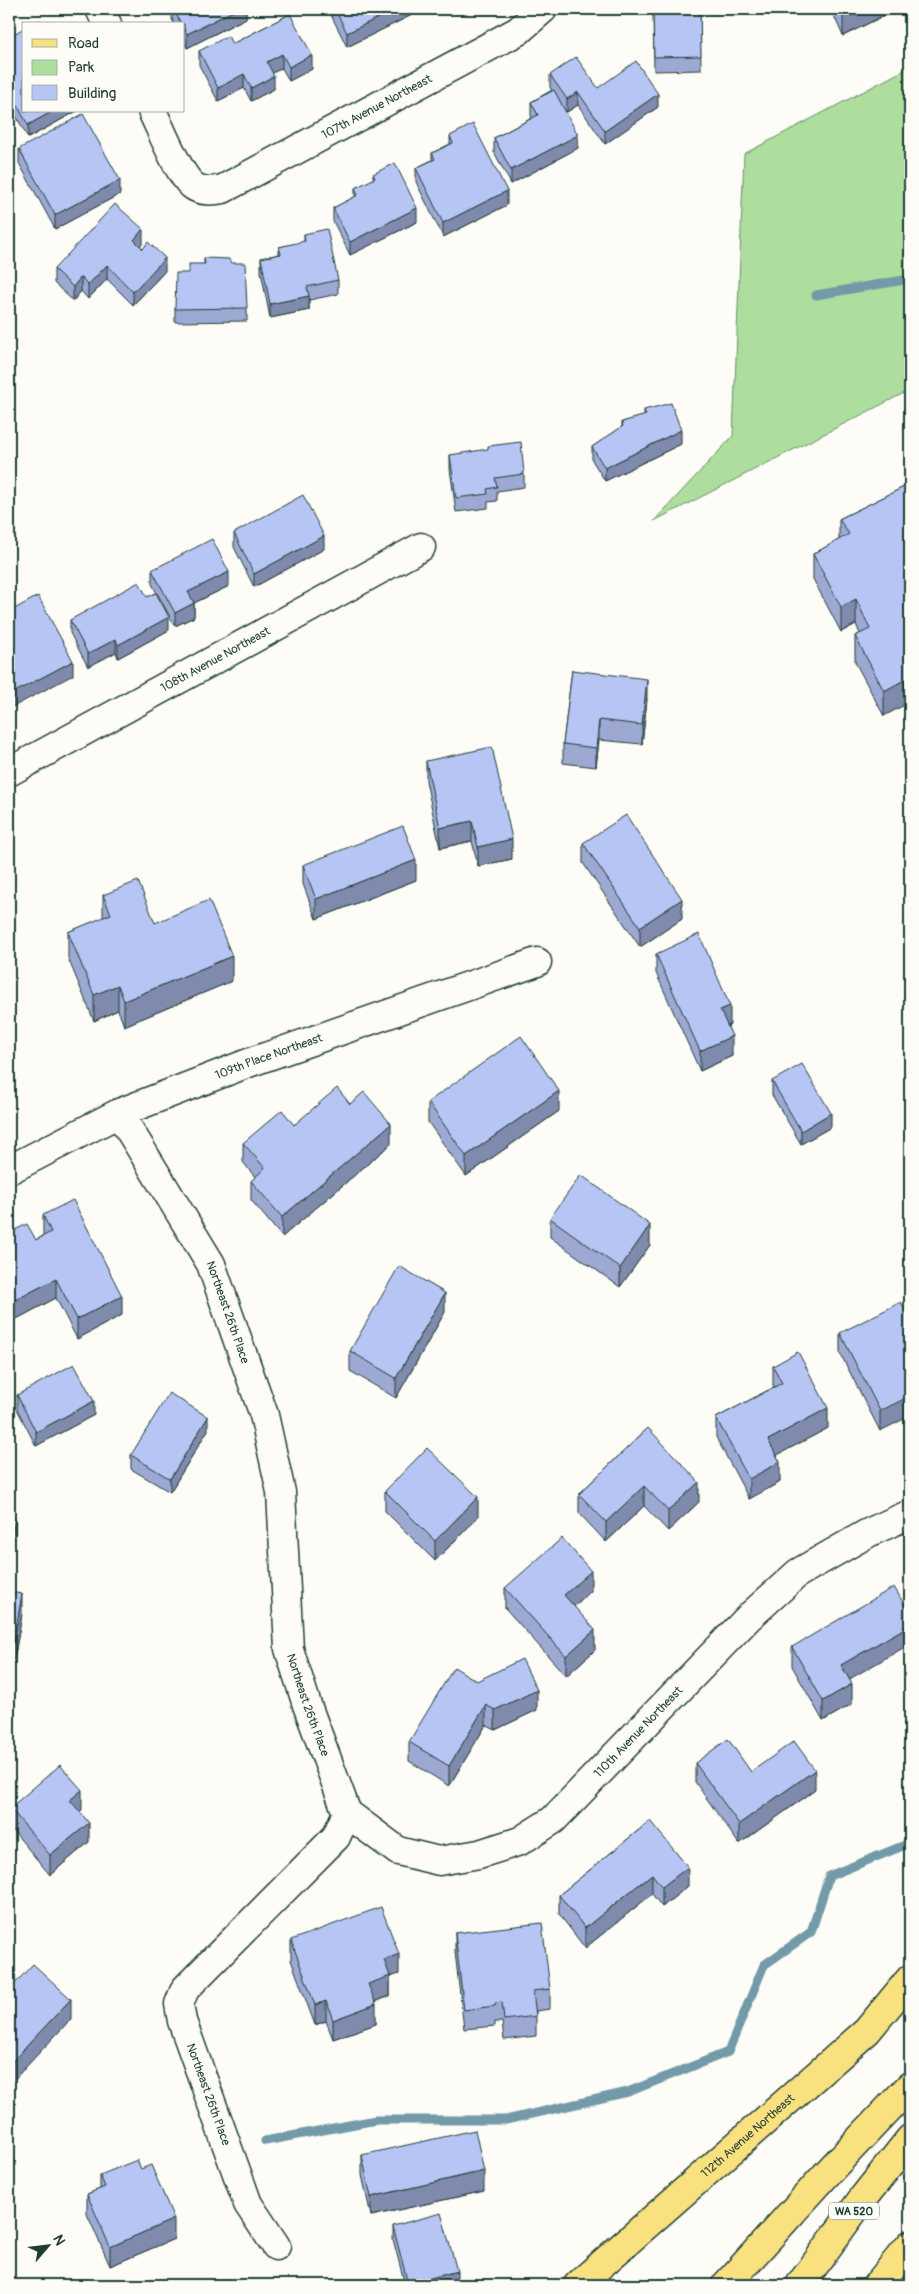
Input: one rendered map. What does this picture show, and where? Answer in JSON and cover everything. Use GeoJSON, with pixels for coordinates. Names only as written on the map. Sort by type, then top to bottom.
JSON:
{"type":"FeatureCollection","features":[{"type":"Feature","properties":{"kind":"main road","name":"112th Avenue Northeast"},"geometry":{"type":"LineString","coordinates":[[578,2285],[867,2031],[910,1979]]}},
{"type":"Feature","properties":{"kind":"main road"},"geometry":{"type":"LineString","coordinates":[[726,2285],[833,2166],[910,2086]]}},
{"type":"Feature","properties":{"kind":"main road","name":"WA 520"},"geometry":{"type":"LineString","coordinates":[[800,2285],[863,2198],[910,2139]]}},
{"type":"Feature","properties":{"kind":"main road"},"geometry":{"type":"LineString","coordinates":[[877,2285],[910,2245]]}},
{"type":"Feature","properties":{"kind":"street"},"geometry":{"type":"LineString","coordinates":[[100,9],[107,22]]}},
{"type":"Feature","properties":{"kind":"street","name":"107th Avenue Northeast"},"geometry":{"type":"LineString","coordinates":[[152,112],[182,172],[193,186],[205,190],[223,189],[518,31],[543,9]]}},
{"type":"Feature","properties":{"kind":"street","name":"108th Avenue Northeast"},"geometry":{"type":"LineString","coordinates":[[9,772],[421,547]]}},
{"type":"Feature","properties":{"kind":"street","name":"109th Place Northeast"},"geometry":{"type":"LineString","coordinates":[[9,1170],[119,1113],[251,1062],[537,962]]}},
{"type":"Feature","properties":{"kind":"street","name":"Northeast 26th Place"},"geometry":{"type":"LineString","coordinates":[[119,1113],[211,1264],[264,1415],[281,1492],[289,1649],[307,1705],[347,1813],[336,1837],[185,1989],[180,2004],[182,2021],[248,2204],[276,2246]]}},
{"type":"Feature","properties":{"kind":"street","name":"110th Avenue Northeast"},"geometry":{"type":"LineString","coordinates":[[347,1813],[398,1851],[439,1861],[479,1854],[520,1842],[553,1820],[749,1617],[798,1573],[868,1533],[910,1514]]}},
{"type":"Feature","properties":{"kind":"green space"},"geometry":{"type":"Polygon","coordinates":[[[910,67],[910,390],[654,521],[733,436],[744,154],[910,67]]]}},
{"type":"Feature","properties":{"kind":"building"},"geometry":{"type":"Polygon","coordinates":[[[174,9],[237,9],[187,34],[185,22],[180,22],[174,9]]]}},
{"type":"Feature","properties":{"kind":"building"},"geometry":{"type":"Polygon","coordinates":[[[335,9],[396,9],[347,33],[335,9]]]}},
{"type":"Feature","properties":{"kind":"building"},"geometry":{"type":"Polygon","coordinates":[[[653,9],[700,9],[701,56],[654,57],[653,9]]]}},
{"type":"Feature","properties":{"kind":"building"},"geometry":{"type":"Polygon","coordinates":[[[290,14],[312,55],[289,67],[282,54],[267,62],[274,76],[251,88],[244,74],[218,88],[199,51],[228,36],[232,44],[290,14]]]}},
{"type":"Feature","properties":{"kind":"building"},"geometry":{"type":"Polygon","coordinates":[[[22,29],[22,112],[51,112],[28,125],[9,90],[9,37],[22,29]]]}},
{"type":"Feature","properties":{"kind":"building"},"geometry":{"type":"Polygon","coordinates":[[[576,57],[598,88],[636,61],[658,94],[605,131],[578,92],[567,99],[550,75],[576,57]]]}},
{"type":"Feature","properties":{"kind":"building"},"geometry":{"type":"Polygon","coordinates":[[[554,90],[578,135],[511,170],[494,138],[538,115],[531,102],[554,90]]]}},
{"type":"Feature","properties":{"kind":"building"},"geometry":{"type":"Polygon","coordinates":[[[83,114],[120,180],[55,215],[19,149],[83,114]]]}},
{"type":"Feature","properties":{"kind":"building"},"geometry":{"type":"Polygon","coordinates":[[[473,124],[507,191],[443,223],[416,168],[435,159],[432,153],[453,143],[450,136],[473,124]]]}},
{"type":"Feature","properties":{"kind":"building"},"geometry":{"type":"Polygon","coordinates":[[[395,163],[417,208],[350,242],[333,208],[358,195],[355,188],[375,178],[373,174],[395,163]]]}},
{"type":"Feature","properties":{"kind":"building"},"geometry":{"type":"Polygon","coordinates":[[[115,204],[143,229],[134,240],[143,249],[148,242],[165,258],[133,292],[107,265],[88,285],[81,277],[73,287],[54,269],[115,204]]]}},
{"type":"Feature","properties":{"kind":"building"},"geometry":{"type":"Polygon","coordinates":[[[327,229],[338,280],[307,287],[309,296],[270,304],[261,258],[281,254],[279,247],[305,241],[304,234],[327,229]]]}},
{"type":"Feature","properties":{"kind":"building"},"geometry":{"type":"Polygon","coordinates":[[[204,258],[229,259],[231,263],[245,263],[247,308],[175,309],[176,273],[189,273],[189,264],[205,264],[204,258]]]}},
{"type":"Feature","properties":{"kind":"building"},"geometry":{"type":"Polygon","coordinates":[[[671,403],[681,430],[605,468],[592,447],[623,426],[622,422],[646,415],[644,410],[671,403]]]}},
{"type":"Feature","properties":{"kind":"building"},"geometry":{"type":"Polygon","coordinates":[[[521,442],[524,474],[495,478],[497,487],[487,489],[488,494],[456,498],[450,455],[488,449],[488,446],[521,442]]]}},
{"type":"Feature","properties":{"kind":"building"},"geometry":{"type":"Polygon","coordinates":[[[910,484],[910,677],[884,691],[855,636],[870,629],[856,599],[841,607],[813,554],[849,534],[839,519],[910,484]]]}},
{"type":"Feature","properties":{"kind":"building"},"geometry":{"type":"Polygon","coordinates":[[[303,495],[324,536],[254,574],[234,533],[303,495]]]}},
{"type":"Feature","properties":{"kind":"building"},"geometry":{"type":"Polygon","coordinates":[[[212,539],[229,572],[188,592],[194,603],[175,613],[152,570],[212,539]]]}},
{"type":"Feature","properties":{"kind":"building"},"geometry":{"type":"Polygon","coordinates":[[[139,582],[147,597],[156,593],[169,617],[118,645],[116,639],[88,654],[70,620],[139,582]]]}},
{"type":"Feature","properties":{"kind":"building"},"geometry":{"type":"Polygon","coordinates":[[[38,596],[73,661],[9,695],[9,612],[38,596]]]}},
{"type":"Feature","properties":{"kind":"building"},"geometry":{"type":"Polygon","coordinates":[[[572,670],[647,679],[642,725],[599,720],[596,748],[563,744],[572,670]]]}},
{"type":"Feature","properties":{"kind":"building"},"geometry":{"type":"Polygon","coordinates":[[[492,747],[512,839],[478,847],[472,821],[440,828],[426,761],[492,747]]]}},
{"type":"Feature","properties":{"kind":"building"},"geometry":{"type":"Polygon","coordinates":[[[626,815],[682,899],[640,927],[583,843],[626,815]]]}},
{"type":"Feature","properties":{"kind":"building"},"geometry":{"type":"Polygon","coordinates":[[[403,826],[416,860],[316,899],[303,865],[403,826]]]}},
{"type":"Feature","properties":{"kind":"building"},"geometry":{"type":"Polygon","coordinates":[[[138,881],[155,923],[209,900],[232,956],[124,1001],[118,985],[94,995],[68,932],[111,914],[103,895],[138,881]]]}},
{"type":"Feature","properties":{"kind":"building"},"geometry":{"type":"Polygon","coordinates":[[[699,934],[730,1006],[720,1010],[732,1036],[700,1051],[656,954],[699,934]]]}},
{"type":"Feature","properties":{"kind":"building"},"geometry":{"type":"Polygon","coordinates":[[[521,1036],[559,1091],[466,1156],[428,1102],[521,1036]]]}},
{"type":"Feature","properties":{"kind":"building"},"geometry":{"type":"Polygon","coordinates":[[[802,1064],[831,1113],[801,1131],[772,1081],[802,1064]]]}},
{"type":"Feature","properties":{"kind":"building"},"geometry":{"type":"Polygon","coordinates":[[[337,1088],[350,1104],[364,1092],[391,1124],[282,1217],[251,1181],[265,1168],[243,1143],[282,1110],[294,1125],[337,1088]]]}},
{"type":"Feature","properties":{"kind":"building"},"geometry":{"type":"Polygon","coordinates":[[[581,1175],[650,1225],[620,1268],[550,1218],[581,1175]]]}},
{"type":"Feature","properties":{"kind":"building"},"geometry":{"type":"Polygon","coordinates":[[[73,1200],[122,1296],[77,1319],[56,1279],[9,1303],[9,1233],[27,1224],[36,1240],[51,1232],[43,1215],[73,1200]]]}},
{"type":"Feature","properties":{"kind":"building"},"geometry":{"type":"Polygon","coordinates":[[[399,1266],[445,1293],[396,1378],[350,1351],[399,1266]]]}},
{"type":"Feature","properties":{"kind":"building"},"geometry":{"type":"Polygon","coordinates":[[[901,1302],[910,1321],[910,1396],[880,1411],[840,1333],[901,1302]]]}},
{"type":"Feature","properties":{"kind":"building"},"geometry":{"type":"Polygon","coordinates":[[[798,1352],[828,1408],[768,1440],[780,1462],[749,1479],[716,1418],[782,1383],[773,1366],[798,1352]]]}},
{"type":"Feature","properties":{"kind":"building"},"geometry":{"type":"Polygon","coordinates":[[[74,1364],[94,1401],[36,1432],[17,1395],[74,1364]]]}},
{"type":"Feature","properties":{"kind":"building"},"geometry":{"type":"Polygon","coordinates":[[[169,1393],[208,1417],[170,1479],[131,1455],[169,1393]]]}},
{"type":"Feature","properties":{"kind":"building"},"geometry":{"type":"Polygon","coordinates":[[[648,1428],[699,1482],[668,1511],[644,1486],[606,1522],[579,1494],[648,1428]]]}},
{"type":"Feature","properties":{"kind":"building"},"geometry":{"type":"Polygon","coordinates":[[[427,1448],[478,1497],[435,1541],[385,1491],[427,1448]]]}},
{"type":"Feature","properties":{"kind":"building"},"geometry":{"type":"Polygon","coordinates":[[[9,1517],[15,1519],[9,1551],[9,1517]]]}},
{"type":"Feature","properties":{"kind":"building"},"geometry":{"type":"Polygon","coordinates":[[[562,1538],[591,1571],[564,1595],[595,1630],[566,1656],[505,1588],[562,1538]]]}},
{"type":"Feature","properties":{"kind":"building"},"geometry":{"type":"Polygon","coordinates":[[[894,1587],[910,1614],[910,1625],[841,1665],[852,1684],[823,1701],[792,1647],[894,1587]]]}},
{"type":"Feature","properties":{"kind":"building"},"geometry":{"type":"Polygon","coordinates":[[[9,1592],[22,1594],[14,1640],[9,1640],[9,1592]]]}},
{"type":"Feature","properties":{"kind":"building"},"geometry":{"type":"Polygon","coordinates":[[[522,1659],[537,1690],[495,1710],[486,1705],[449,1766],[409,1742],[454,1667],[477,1681],[522,1659]]]}},
{"type":"Feature","properties":{"kind":"building"},"geometry":{"type":"Polygon","coordinates":[[[728,1739],[751,1772],[794,1741],[815,1770],[739,1824],[695,1763],[728,1739]]]}},
{"type":"Feature","properties":{"kind":"building"},"geometry":{"type":"Polygon","coordinates":[[[60,1765],[82,1790],[70,1800],[89,1823],[50,1855],[10,1808],[60,1765]]]}},
{"type":"Feature","properties":{"kind":"building"},"geometry":{"type":"Polygon","coordinates":[[[650,1821],[688,1867],[662,1887],[652,1874],[585,1928],[559,1895],[650,1821]]]}},
{"type":"Feature","properties":{"kind":"building"},"geometry":{"type":"Polygon","coordinates":[[[381,1907],[399,1954],[384,1960],[390,1976],[368,1984],[376,2004],[333,2020],[326,2001],[315,2005],[291,1940],[381,1907]]]}},
{"type":"Feature","properties":{"kind":"building"},"geometry":{"type":"Polygon","coordinates":[[[542,1923],[550,1989],[533,1991],[536,2016],[504,2020],[502,2002],[495,2003],[495,2006],[464,2010],[455,1933],[542,1923]]]}},
{"type":"Feature","properties":{"kind":"building"},"geometry":{"type":"Polygon","coordinates":[[[33,1964],[71,1999],[9,2065],[9,1990],[33,1964]]]}},
{"type":"Feature","properties":{"kind":"building"},"geometry":{"type":"Polygon","coordinates":[[[475,2130],[484,2171],[371,2197],[362,2155],[475,2130]]]}},
{"type":"Feature","properties":{"kind":"building"},"geometry":{"type":"Polygon","coordinates":[[[137,2160],[141,2169],[151,2165],[174,2219],[110,2247],[87,2194],[105,2187],[100,2175],[137,2160]]]}},
{"type":"Feature","properties":{"kind":"building"},"geometry":{"type":"Polygon","coordinates":[[[441,2213],[457,2271],[408,2284],[393,2226],[441,2213]]]}},
{"type":"Feature","properties":{"kind":"waterway"},"geometry":{"type":"LineString","coordinates":[[816,295],[910,279]]}},
{"type":"Feature","properties":{"kind":"waterway"},"geometry":{"type":"LineString","coordinates":[[265,2141],[376,2120],[506,2120],[628,2092],[728,2052],[764,1965],[811,1932],[829,1876],[910,1843]]}}]}
